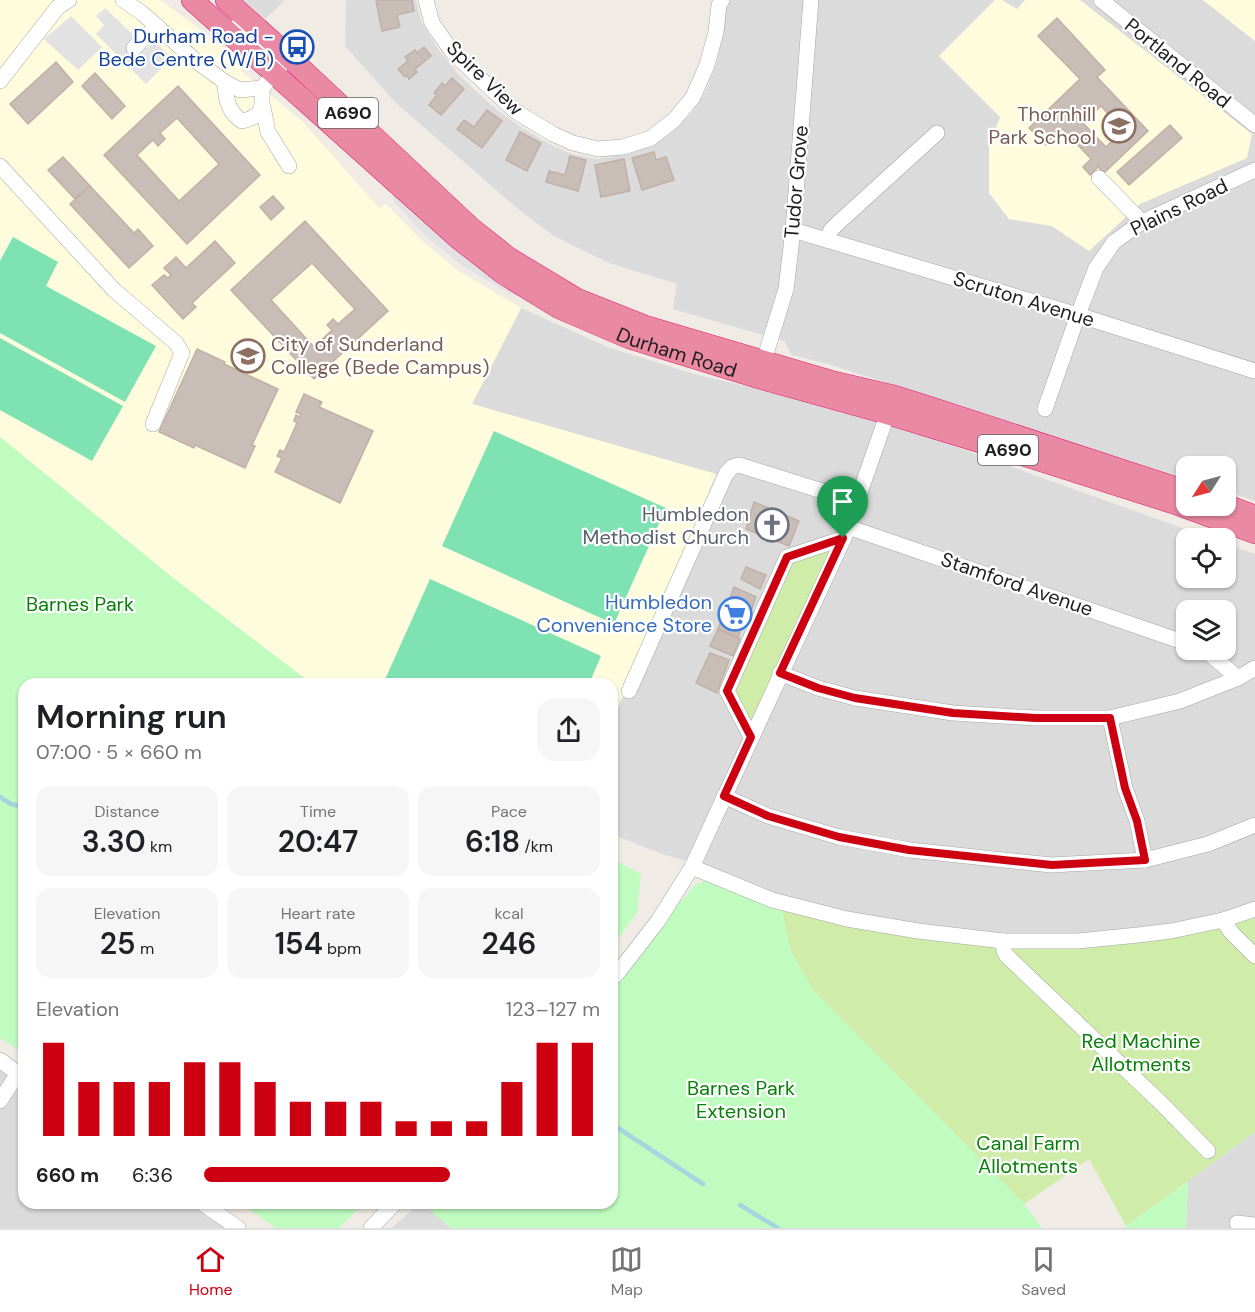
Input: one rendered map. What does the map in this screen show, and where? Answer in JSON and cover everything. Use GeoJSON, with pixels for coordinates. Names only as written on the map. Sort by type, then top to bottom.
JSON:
{"type":"FeatureCollection","features":[{"type":"Feature","properties":{"kind":"highway","name":"Durham Road"},"geometry":{"type":"LineString","coordinates":[[192,0],[269,81],[459,239],[513,280],[559,308],[629,338],[761,369],[834,382],[1029,457],[1173,503],[1255,533]]}},
{"type":"Feature","properties":{"kind":"highway","name":"Durham Road"},"geometry":{"type":"LineString","coordinates":[[226,0],[470,227],[509,258],[587,303],[761,369]]}},
{"type":"Feature","properties":{"kind":"highway","name":"Durham Road"},"geometry":{"type":"LineString","coordinates":[[891,405],[1176,488]]}},
{"type":"Feature","properties":{"kind":"highway"},"geometry":{"type":"LineString","coordinates":[[1236,509],[1255,516]]}},
{"type":"Feature","properties":{"kind":"street"},"geometry":{"type":"LineString","coordinates":[[0,81],[58,7],[69,0]]}},
{"type":"Feature","properties":{"kind":"street"},"geometry":{"type":"LineString","coordinates":[[123,0],[142,13],[196,61],[225,82],[240,90],[269,81]]}},
{"type":"Feature","properties":{"kind":"street"},"geometry":{"type":"LineString","coordinates":[[225,82],[225,93],[230,110],[236,118],[242,121],[250,119],[257,115],[263,107],[269,81],[280,67],[234,19],[226,0]]}},
{"type":"Feature","properties":{"kind":"street","name":"Spire View"},"geometry":{"type":"LineString","coordinates":[[426,0],[432,23],[453,53],[515,111],[553,135],[598,149],[623,147],[651,138],[674,120],[693,98],[707,65],[722,0]]}},
{"type":"Feature","properties":{"kind":"street","name":"Tudor Grove"},"geometry":{"type":"LineString","coordinates":[[761,369],[786,289],[793,230],[811,0]]}},
{"type":"Feature","properties":{"kind":"street","name":"Portland Road"},"geometry":{"type":"LineString","coordinates":[[1101,0],[1255,125]]}},
{"type":"Feature","properties":{"kind":"street"},"geometry":{"type":"LineString","coordinates":[[134,48],[157,26]]}},
{"type":"Feature","properties":{"kind":"street"},"geometry":{"type":"LineString","coordinates":[[263,107],[268,132],[289,166]]}},
{"type":"Feature","properties":{"kind":"street"},"geometry":{"type":"LineString","coordinates":[[827,240],[831,230],[838,223],[937,133]]}},
{"type":"Feature","properties":{"kind":"street"},"geometry":{"type":"LineString","coordinates":[[0,166],[114,290],[176,343],[182,353],[153,424]]}},
{"type":"Feature","properties":{"kind":"street","name":"Plains Road"},"geometry":{"type":"LineString","coordinates":[[1045,409],[1096,268],[1114,242],[1142,222],[1255,170]]}},
{"type":"Feature","properties":{"kind":"street"},"geometry":{"type":"LineString","coordinates":[[1099,178],[1142,222]]}},
{"type":"Feature","properties":{"kind":"street","name":"Scruton Avenue"},"geometry":{"type":"LineString","coordinates":[[793,230],[1078,315],[1255,371]]}},
{"type":"Feature","properties":{"kind":"street"},"geometry":{"type":"LineString","coordinates":[[618,972],[657,921],[692,867],[846,532],[891,405]]}},
{"type":"Feature","properties":{"kind":"street"},"geometry":{"type":"LineString","coordinates":[[629,691],[729,470],[739,465],[857,502]]}},
{"type":"Feature","properties":{"kind":"street"},"geometry":{"type":"LineString","coordinates":[[751,737],[727,691],[787,557],[846,532]]}},
{"type":"Feature","properties":{"kind":"street","name":"Stamford Avenue"},"geometry":{"type":"LineString","coordinates":[[846,532],[1176,640]]}},
{"type":"Feature","properties":{"kind":"street"},"geometry":{"type":"LineString","coordinates":[[1217,660],[1238,678]]}},
{"type":"Feature","properties":{"kind":"street"},"geometry":{"type":"LineString","coordinates":[[780,673],[818,688],[855,698],[953,713],[1035,718],[1110,718],[1180,701],[1238,678],[1255,668]]}},
{"type":"Feature","properties":{"kind":"street"},"geometry":{"type":"LineString","coordinates":[[1110,718],[1125,788],[1137,821],[1145,860]]}},
{"type":"Feature","properties":{"kind":"street"},"geometry":{"type":"LineString","coordinates":[[724,796],[768,816],[839,837],[909,850],[1052,865],[1145,860],[1208,844],[1255,825]]}},
{"type":"Feature","properties":{"kind":"street"},"geometry":{"type":"LineString","coordinates":[[692,867],[772,900],[847,919],[918,931],[1003,940],[1078,941],[1171,931],[1223,920],[1255,909]]}},
{"type":"Feature","properties":{"kind":"street"},"geometry":{"type":"LineString","coordinates":[[1223,920],[1231,932],[1255,956]]}},
{"type":"Feature","properties":{"kind":"street"},"geometry":{"type":"LineString","coordinates":[[1003,940],[1006,955],[1208,1151]]}},
{"type":"Feature","properties":{"kind":"street"},"geometry":{"type":"LineString","coordinates":[[0,1060],[18,1073]]}},
{"type":"Feature","properties":{"kind":"street"},"geometry":{"type":"LineString","coordinates":[[0,1101],[18,1079]]}},
{"type":"Feature","properties":{"kind":"street"},"geometry":{"type":"LineString","coordinates":[[211,1209],[238,1228]]}},
{"type":"Feature","properties":{"kind":"street"},"geometry":{"type":"LineString","coordinates":[[378,1226],[391,1209]]}},
{"type":"Feature","properties":{"kind":"street"},"geometry":{"type":"LineString","coordinates":[[1237,1223],[1255,1224]]}},
{"type":"Feature","properties":{"kind":"shaded area","name":"City of Sunderland College (Bede Campus)"},"geometry":{"type":"Polygon","coordinates":[[[0,0],[160,0],[222,45],[244,73],[304,123],[379,208],[386,204],[419,238],[457,270],[521,308],[472,404],[716,474],[618,708],[618,678],[304,678],[172,577],[0,437],[0,0]]]}},
{"type":"Feature","properties":{"kind":"shaded area"},"geometry":{"type":"Polygon","coordinates":[[[244,0],[285,0],[265,19],[244,0]]]}},
{"type":"Feature","properties":{"kind":"shaded area"},"geometry":{"type":"Polygon","coordinates":[[[346,0],[416,0],[421,21],[437,48],[458,74],[498,111],[553,146],[572,154],[596,159],[618,155],[648,145],[672,132],[691,114],[705,93],[715,68],[720,49],[723,18],[730,0],[1203,0],[1255,41],[1255,501],[1236,494],[1236,456],[1176,456],[1176,476],[828,364],[792,355],[784,341],[673,309],[677,284],[609,263],[554,236],[518,209],[395,102],[345,46],[346,0]]]}},
{"type":"Feature","properties":{"kind":"shaded area","name":"Thornhill Park School"},"geometry":{"type":"Polygon","coordinates":[[[995,0],[1002,0],[1017,9],[1025,0],[1080,0],[1252,134],[1247,158],[1140,204],[1089,251],[1052,226],[1009,219],[989,193],[989,145],[1000,117],[939,56],[995,0]]]}},
{"type":"Feature","properties":{"kind":"shaded area"},"geometry":{"type":"Polygon","coordinates":[[[1203,0],[1255,0],[1255,41],[1203,0]]]}},
{"type":"Feature","properties":{"kind":"shaded area"},"geometry":{"type":"Polygon","coordinates":[[[105,8],[147,48],[155,41],[172,58],[146,84],[96,34],[104,25],[96,16],[105,8]]]}},
{"type":"Feature","properties":{"kind":"shaded area"},"geometry":{"type":"Polygon","coordinates":[[[71,16],[102,47],[78,70],[44,39],[71,16]]]}},
{"type":"Feature","properties":{"kind":"shaded area"},"geometry":{"type":"Polygon","coordinates":[[[386,174],[559,308],[509,293],[461,265],[427,237],[395,203],[386,174]]]}},
{"type":"Feature","properties":{"kind":"shaded area"},"geometry":{"type":"Polygon","coordinates":[[[521,308],[610,348],[694,374],[864,414],[1182,528],[1176,528],[1176,588],[1236,588],[1236,547],[1255,554],[1255,905],[1181,923],[1048,937],[916,928],[802,902],[759,889],[710,868],[662,854],[618,836],[618,706],[622,696],[631,699],[729,478],[472,404],[521,308]]]}},
{"type":"Feature","properties":{"kind":"shaded area"},"geometry":{"type":"Polygon","coordinates":[[[0,1067],[18,1080],[18,1209],[201,1209],[228,1228],[0,1228],[0,1067]]]}},
{"type":"Feature","properties":{"kind":"shaded area"},"geometry":{"type":"Polygon","coordinates":[[[1255,1132],[1255,1228],[1186,1228],[1188,1181],[1255,1132]]]}},
{"type":"Feature","properties":{"kind":"shaded area"},"geometry":{"type":"Polygon","coordinates":[[[414,1209],[428,1209],[451,1228],[391,1228],[414,1209]]]}},
{"type":"Feature","properties":{"kind":"green space"},"geometry":{"type":"Polygon","coordinates":[[[13,237],[58,262],[46,286],[156,346],[125,402],[0,333],[0,261],[13,237]]]}},
{"type":"Feature","properties":{"kind":"green space"},"geometry":{"type":"Polygon","coordinates":[[[0,338],[123,406],[92,461],[0,410],[0,338]]]}},
{"type":"Feature","properties":{"kind":"green space"},"geometry":{"type":"Polygon","coordinates":[[[494,431],[666,508],[614,624],[442,546],[494,431]]]}},
{"type":"Feature","properties":{"kind":"green space","name":"Barnes Park"},"geometry":{"type":"Polygon","coordinates":[[[0,437],[172,577],[304,678],[18,678],[18,1050],[0,1038],[0,437]]]}},
{"type":"Feature","properties":{"kind":"green space"},"geometry":{"type":"Polygon","coordinates":[[[844,538],[751,737],[727,691],[787,557],[844,538]]]}},
{"type":"Feature","properties":{"kind":"green space"},"geometry":{"type":"Polygon","coordinates":[[[430,579],[601,656],[592,678],[386,678],[430,579]]]}},
{"type":"Feature","properties":{"kind":"green space"},"geometry":{"type":"Polygon","coordinates":[[[618,862],[641,874],[637,913],[618,939],[618,862]]]}},
{"type":"Feature","properties":{"kind":"green space","name":"Barnes Park Extension"},"geometry":{"type":"Polygon","coordinates":[[[713,878],[782,911],[791,952],[813,990],[1024,1204],[1042,1228],[451,1228],[428,1209],[618,1209],[618,974],[695,885],[713,878]]]}},
{"type":"Feature","properties":{"kind":"green space","name":"Red Machine Allotments"},"geometry":{"type":"Polygon","coordinates":[[[782,911],[835,920],[1081,944],[1255,914],[1255,1132],[1126,1226],[1089,1159],[1024,1204],[813,990],[791,952],[782,911]]]}},
{"type":"Feature","properties":{"kind":"green space"},"geometry":{"type":"Polygon","coordinates":[[[1188,1181],[1186,1228],[1122,1228],[1126,1226],[1188,1181]]]}},
{"type":"Feature","properties":{"kind":"green space"},"geometry":{"type":"Polygon","coordinates":[[[249,1209],[358,1209],[339,1228],[276,1228],[249,1209]]]}},
{"type":"Feature","properties":{"kind":"building"},"geometry":{"type":"Polygon","coordinates":[[[376,0],[412,0],[414,11],[397,15],[400,27],[382,31],[376,0]]]}},
{"type":"Feature","properties":{"kind":"building"},"geometry":{"type":"Polygon","coordinates":[[[1057,18],[1105,70],[1097,77],[1148,131],[1104,173],[1098,167],[1090,175],[1083,167],[1091,159],[1063,129],[1046,145],[1029,128],[1080,79],[1038,36],[1057,18]],[[1101,106],[1083,123],[1106,147],[1123,130],[1101,106]]]}},
{"type":"Feature","properties":{"kind":"building"},"geometry":{"type":"Polygon","coordinates":[[[424,47],[431,56],[415,69],[417,72],[409,79],[407,75],[405,77],[398,69],[408,61],[405,57],[415,50],[417,53],[424,47]]]}},
{"type":"Feature","properties":{"kind":"building"},"geometry":{"type":"Polygon","coordinates":[[[56,62],[73,82],[28,124],[10,104],[56,62]]]}},
{"type":"Feature","properties":{"kind":"building"},"geometry":{"type":"Polygon","coordinates":[[[95,73],[125,106],[112,119],[82,86],[95,73]]]}},
{"type":"Feature","properties":{"kind":"building"},"geometry":{"type":"Polygon","coordinates":[[[452,78],[464,89],[441,115],[429,105],[437,95],[434,93],[442,83],[445,86],[452,78]]]}},
{"type":"Feature","properties":{"kind":"building"},"geometry":{"type":"Polygon","coordinates":[[[178,86],[260,175],[187,244],[104,155],[178,86]],[[177,118],[160,133],[165,139],[158,146],[153,140],[137,155],[179,201],[219,164],[177,118]]]}},
{"type":"Feature","properties":{"kind":"building"},"geometry":{"type":"Polygon","coordinates":[[[487,110],[502,121],[482,148],[457,129],[464,120],[474,127],[487,110]]]}},
{"type":"Feature","properties":{"kind":"building"},"geometry":{"type":"Polygon","coordinates":[[[1170,125],[1182,138],[1129,185],[1117,172],[1170,125]]]}},
{"type":"Feature","properties":{"kind":"building"},"geometry":{"type":"Polygon","coordinates":[[[520,132],[541,143],[527,171],[506,160],[520,132]]]}},
{"type":"Feature","properties":{"kind":"building"},"geometry":{"type":"Polygon","coordinates":[[[654,152],[656,160],[666,157],[674,180],[642,190],[632,158],[654,152]]]}},
{"type":"Feature","properties":{"kind":"building"},"geometry":{"type":"Polygon","coordinates":[[[570,156],[586,160],[578,191],[546,182],[549,171],[565,175],[570,156]]]}},
{"type":"Feature","properties":{"kind":"building"},"geometry":{"type":"Polygon","coordinates":[[[63,157],[90,186],[75,199],[48,170],[63,157]]]}},
{"type":"Feature","properties":{"kind":"building"},"geometry":{"type":"Polygon","coordinates":[[[624,159],[630,191],[601,197],[595,165],[624,159]]]}},
{"type":"Feature","properties":{"kind":"building"},"geometry":{"type":"Polygon","coordinates":[[[90,186],[134,233],[138,229],[153,246],[129,268],[70,204],[90,186]]]}},
{"type":"Feature","properties":{"kind":"building"},"geometry":{"type":"Polygon","coordinates":[[[273,196],[284,208],[271,220],[260,207],[273,196]]]}},
{"type":"Feature","properties":{"kind":"building"},"geometry":{"type":"Polygon","coordinates":[[[305,221],[388,311],[314,379],[231,290],[305,221]],[[312,263],[271,300],[314,347],[332,330],[327,325],[333,319],[338,324],[355,309],[312,263]]]}},
{"type":"Feature","properties":{"kind":"building"},"geometry":{"type":"Polygon","coordinates":[[[215,241],[235,263],[192,303],[196,307],[183,319],[152,285],[164,275],[168,278],[171,275],[164,268],[176,257],[186,268],[215,241]]]}},
{"type":"Feature","properties":{"kind":"building"},"geometry":{"type":"Polygon","coordinates":[[[197,349],[278,389],[252,445],[255,446],[245,468],[195,445],[194,448],[159,432],[197,349]]]}},
{"type":"Feature","properties":{"kind":"building"},"geometry":{"type":"Polygon","coordinates":[[[304,394],[322,402],[319,407],[373,431],[340,503],[275,472],[282,458],[277,456],[280,450],[284,452],[297,423],[294,421],[296,415],[300,417],[301,414],[296,412],[304,394]]]}},
{"type":"Feature","properties":{"kind":"building","name":"Humbledon Methodist Church"},"geometry":{"type":"Polygon","coordinates":[[[754,502],[799,521],[789,546],[746,529],[754,502]]]}},
{"type":"Feature","properties":{"kind":"building"},"geometry":{"type":"Polygon","coordinates":[[[746,567],[766,575],[760,589],[741,579],[746,567]]]}},
{"type":"Feature","properties":{"kind":"building"},"geometry":{"type":"Polygon","coordinates":[[[734,587],[756,597],[750,614],[728,604],[734,587]]]}},
{"type":"Feature","properties":{"kind":"building","name":"Humbledon Convenience Store"},"geometry":{"type":"Polygon","coordinates":[[[728,604],[747,612],[742,625],[723,616],[728,604]]]}},
{"type":"Feature","properties":{"kind":"building"},"geometry":{"type":"Polygon","coordinates":[[[723,616],[742,625],[738,638],[718,629],[723,616]]]}},
{"type":"Feature","properties":{"kind":"building"},"geometry":{"type":"Polygon","coordinates":[[[718,629],[740,639],[733,656],[710,646],[718,629]]]}},
{"type":"Feature","properties":{"kind":"building"},"geometry":{"type":"Polygon","coordinates":[[[710,653],[729,660],[717,693],[696,683],[710,653]]]}},
{"type":"Feature","properties":{"kind":"waterway"},"geometry":{"type":"LineString","coordinates":[[0,797],[18,806]]}},
{"type":"Feature","properties":{"kind":"waterway"},"geometry":{"type":"LineString","coordinates":[[618,1128],[703,1184]]}},
{"type":"Feature","properties":{"kind":"waterway"},"geometry":{"type":"LineString","coordinates":[[740,1205],[778,1228]]}},
{"type":"Feature","properties":{"kind":"place","name":"Durham Road - Bede Centre (W/B)"},"geometry":{"type":"Point","coordinates":[297,47]}},
{"type":"Feature","properties":{"kind":"place","name":"Thornhill Park School"},"geometry":{"type":"Point","coordinates":[1119,126]}},
{"type":"Feature","properties":{"kind":"place","name":"City of Sunderland College (Bede Campus)"},"geometry":{"type":"Point","coordinates":[248,356]}},
{"type":"Feature","properties":{"kind":"place","name":"Humbledon Methodist Church"},"geometry":{"type":"Point","coordinates":[772,525]}},
{"type":"Feature","properties":{"kind":"place","name":"Humbledon Convenience Store"},"geometry":{"type":"Point","coordinates":[735,614]}},
{"type":"Feature","properties":{"kind":"route"},"geometry":{"type":"LineString","coordinates":[[843,538],[780,673],[818,688],[855,698],[953,713],[1035,718],[1110,718],[1125,788],[1137,821],[1145,860],[1052,865],[909,850],[839,837],[768,816],[724,796],[751,737],[727,691],[787,557],[843,538]]}},
{"type":"Feature","properties":{"kind":"park label","name":"Canal Farm Allotments"},"geometry":{"type":"Point","coordinates":[1028,1154]}}]}
